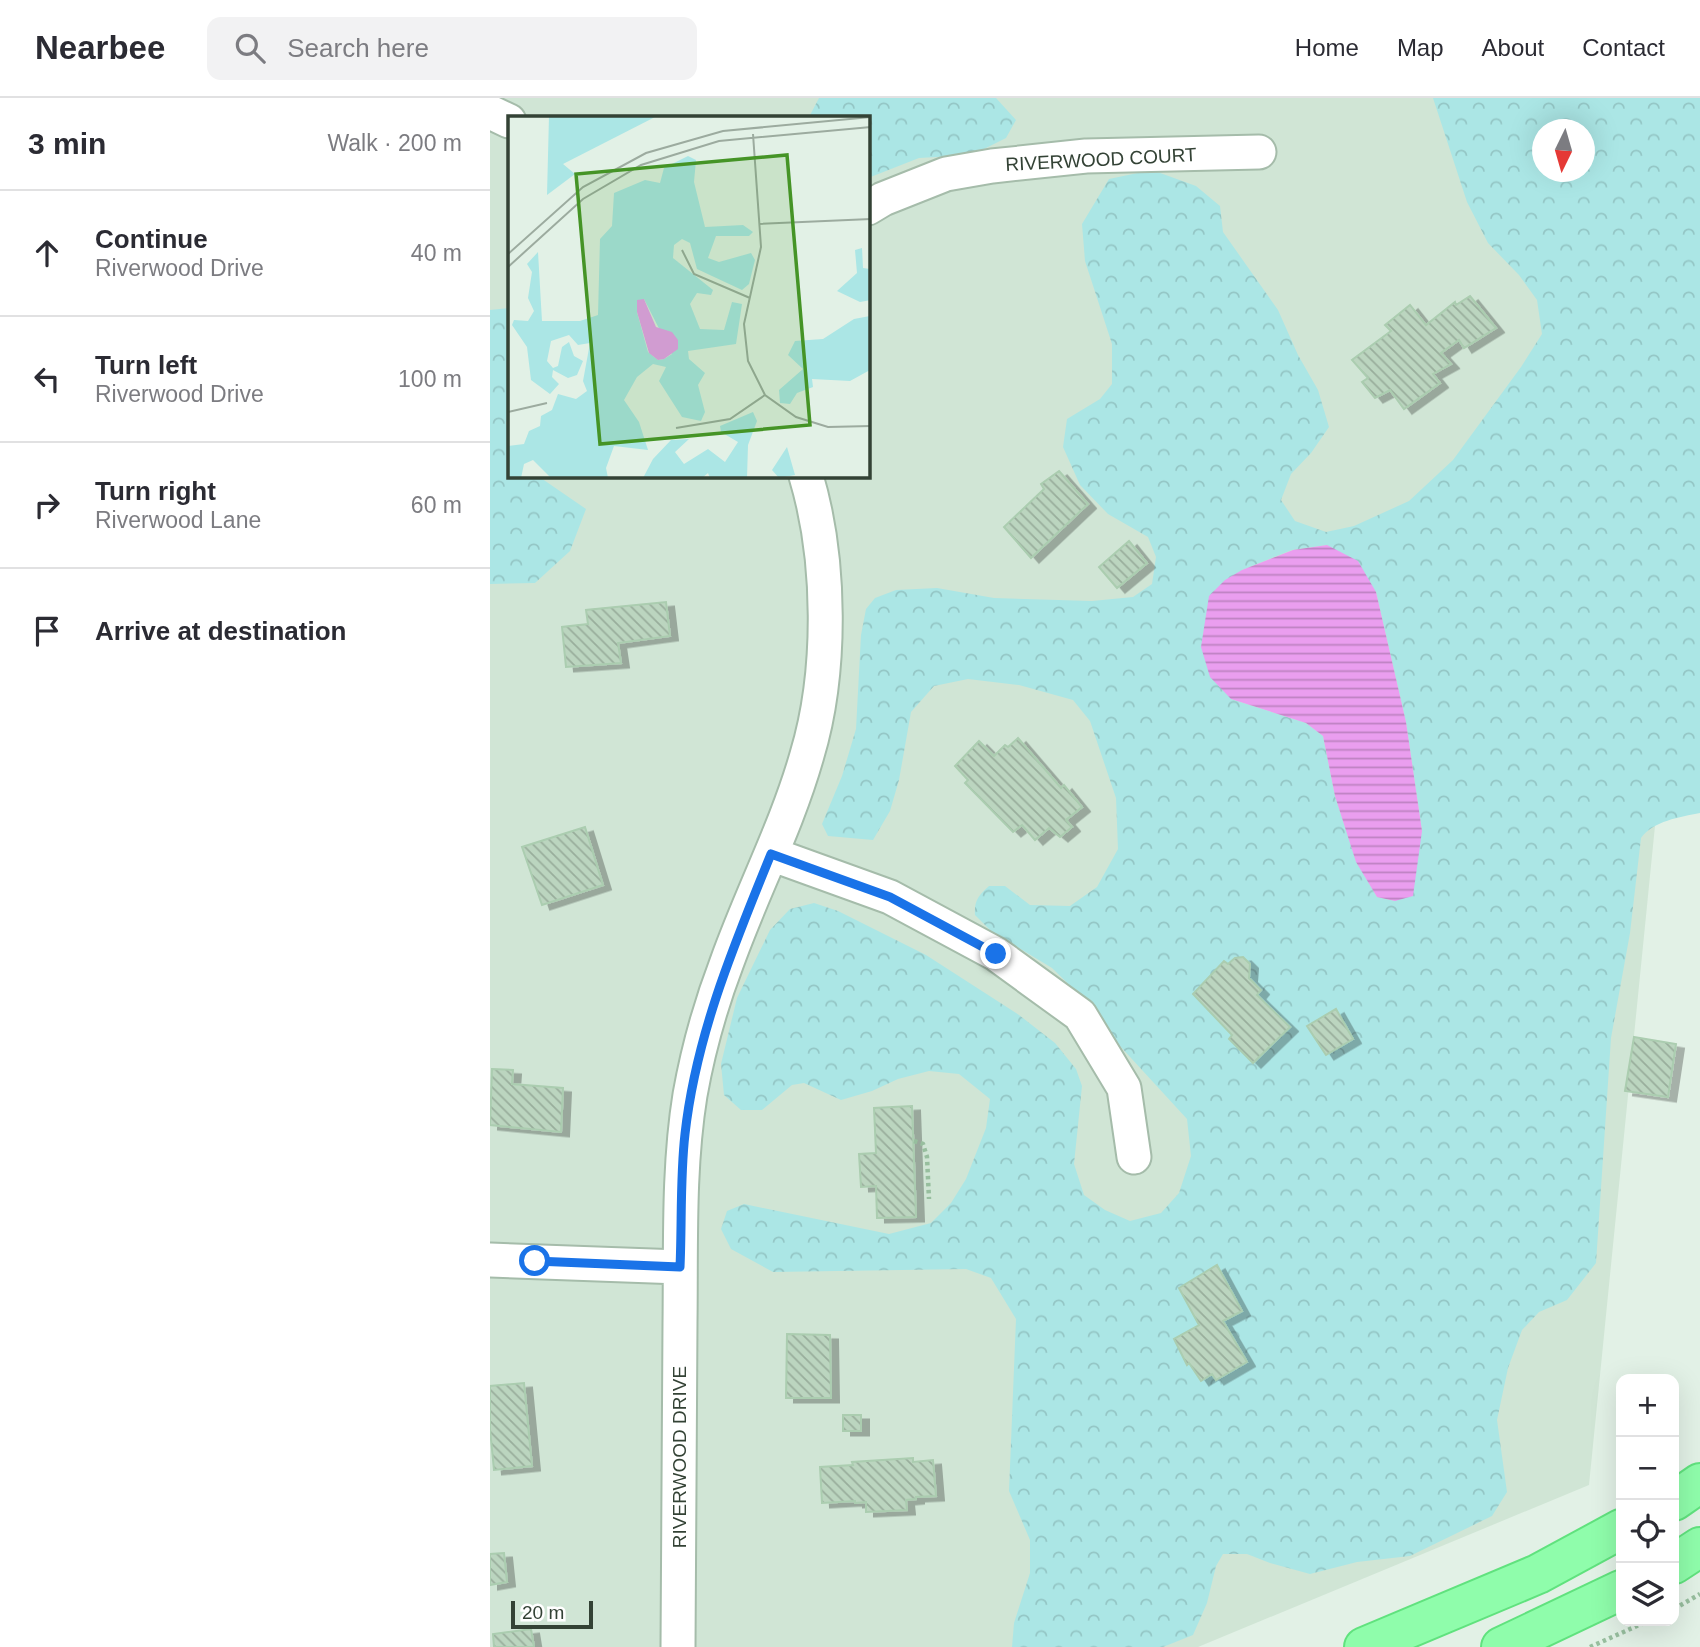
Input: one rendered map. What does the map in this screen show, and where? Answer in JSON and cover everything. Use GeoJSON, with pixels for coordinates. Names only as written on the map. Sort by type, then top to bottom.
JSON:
{"type":"FeatureCollection","features":[{"type":"Feature","properties":{"kind":"main road"},"geometry":{"type":"LineString","coordinates":[[1675,1500],[1700,1483]]}},
{"type":"Feature","properties":{"kind":"main road"},"geometry":{"type":"LineString","coordinates":[[1364,1647],[1538,1574],[1616,1533]]}},
{"type":"Feature","properties":{"kind":"main road"},"geometry":{"type":"LineString","coordinates":[[1676,1563],[1700,1547]]}},
{"type":"Feature","properties":{"kind":"main road"},"geometry":{"type":"LineString","coordinates":[[1501,1647],[1616,1592]]}},
{"type":"Feature","properties":{"kind":"street"},"geometry":{"type":"LineString","coordinates":[[490,112],[508,121]]}},
{"type":"Feature","properties":{"kind":"street","name":"RIVERWOOD COURT"},"geometry":{"type":"LineString","coordinates":[[870,207],[946,174],[992,166],[1086,156],[1259,152]]}},
{"type":"Feature","properties":{"kind":"street","name":"RIVERWOOD DRIVE"},"geometry":{"type":"LineString","coordinates":[[678,1647],[680,1267],[684,1136],[704,1032],[726,963],[771,854],[807,756],[819,706],[825,664],[825,603],[819,543],[807,478]]}},
{"type":"Feature","properties":{"kind":"street"},"geometry":{"type":"LineString","coordinates":[[771,854],[890,897],[996,954],[1080,1015],[1124,1088],[1134,1157]]}},
{"type":"Feature","properties":{"kind":"street"},"geometry":{"type":"LineString","coordinates":[[490,1260],[680,1267]]}},
{"type":"Feature","properties":{"kind":"path"},"geometry":{"type":"LineString","coordinates":[[914,1141],[923,1144],[927,1157],[929,1199]]}},
{"type":"Feature","properties":{"kind":"path"},"geometry":{"type":"LineString","coordinates":[[1679,1606],[1700,1594]]}},
{"type":"Feature","properties":{"kind":"path"},"geometry":{"type":"LineString","coordinates":[[1590,1647],[1637,1626]]}},
{"type":"Feature","properties":{"kind":"shaded area"},"geometry":{"type":"Polygon","coordinates":[[[490,98],[1700,98],[1658,796],[1589,1485],[1198,1647],[490,1647],[490,98]]]}},
{"type":"Feature","properties":{"kind":"shaded area"},"geometry":{"type":"Polygon","coordinates":[[[1327,545],[1358,561],[1376,592],[1406,722],[1422,831],[1413,896],[1395,901],[1377,897],[1356,862],[1335,796],[1323,736],[1306,723],[1231,699],[1210,677],[1201,647],[1209,596],[1225,580],[1242,570],[1293,550],[1327,545]]]}},
{"type":"Feature","properties":{"kind":"green space"},"geometry":{"type":"Polygon","coordinates":[[[819,98],[996,98],[1016,120],[1006,138],[972,155],[919,158],[870,177],[870,116],[810,116],[819,98]]]}},
{"type":"Feature","properties":{"kind":"green space"},"geometry":{"type":"Polygon","coordinates":[[[1433,98],[1700,98],[1700,813],[1652,827],[1641,838],[1630,933],[1611,1038],[1596,1263],[1567,1300],[1539,1312],[1522,1330],[1508,1368],[1497,1420],[1507,1492],[1492,1516],[1410,1556],[1357,1562],[1310,1574],[1247,1554],[1223,1554],[1216,1566],[1207,1603],[1193,1635],[1163,1647],[1012,1647],[1014,1623],[1030,1573],[1030,1540],[1009,1491],[1016,1319],[991,1278],[966,1269],[773,1272],[731,1249],[721,1229],[727,1211],[744,1204],[889,1234],[931,1223],[951,1203],[966,1179],[986,1128],[990,1099],[959,1074],[929,1071],[898,1079],[872,1091],[841,1100],[804,1083],[792,1085],[762,1110],[741,1110],[724,1095],[721,1064],[737,998],[770,930],[790,909],[814,903],[838,911],[926,955],[1019,1015],[1055,1043],[1076,1069],[1082,1086],[1074,1164],[1084,1195],[1105,1210],[1130,1221],[1161,1213],[1179,1193],[1191,1156],[1187,1119],[1120,1046],[1092,1007],[1052,968],[991,931],[975,915],[978,898],[989,886],[1005,886],[1030,905],[1070,906],[1097,887],[1118,849],[1116,798],[1090,721],[1073,700],[1019,685],[968,679],[934,686],[911,712],[899,780],[890,811],[873,840],[828,836],[822,824],[842,776],[856,729],[861,635],[866,609],[875,598],[896,590],[937,588],[994,598],[1092,601],[1133,597],[1152,584],[1156,557],[1148,537],[1108,514],[1080,485],[1063,447],[1067,419],[1100,399],[1112,384],[1112,344],[1085,261],[1082,224],[1109,179],[1152,170],[1196,186],[1220,206],[1223,232],[1278,310],[1298,355],[1318,390],[1329,427],[1311,453],[1291,474],[1281,500],[1295,521],[1326,532],[1354,526],[1409,501],[1453,460],[1542,334],[1537,300],[1519,275],[1488,243],[1467,202],[1433,98]],[[1327,545],[1292,550],[1242,570],[1231,699],[1306,723],[1323,736],[1335,796],[1356,861],[1377,897],[1395,901],[1422,831],[1406,722],[1376,592],[1327,545]]]}},
{"type":"Feature","properties":{"kind":"green space"},"geometry":{"type":"Polygon","coordinates":[[[508,308],[508,478],[541,478],[586,509],[570,551],[535,583],[490,584],[490,310],[508,308]]]}},
{"type":"Feature","properties":{"kind":"building"},"geometry":{"type":"Polygon","coordinates":[[[1470,296],[1496,328],[1464,348],[1459,340],[1441,353],[1451,364],[1433,374],[1440,383],[1404,409],[1390,390],[1375,398],[1362,382],[1368,378],[1352,360],[1391,331],[1385,325],[1410,305],[1426,325],[1455,302],[1456,305],[1470,296]]]}},
{"type":"Feature","properties":{"kind":"building"},"geometry":{"type":"Polygon","coordinates":[[[1059,471],[1088,504],[1031,558],[1004,527],[1044,489],[1041,484],[1059,471]]]}},
{"type":"Feature","properties":{"kind":"building"},"geometry":{"type":"Polygon","coordinates":[[[1129,541],[1147,563],[1117,588],[1099,567],[1129,541]]]}},
{"type":"Feature","properties":{"kind":"building"},"geometry":{"type":"Polygon","coordinates":[[[666,602],[670,636],[618,643],[621,663],[566,667],[562,627],[588,624],[586,610],[666,602]]]}},
{"type":"Feature","properties":{"kind":"building"},"geometry":{"type":"Polygon","coordinates":[[[1018,738],[1061,788],[1064,785],[1082,807],[1066,820],[1072,827],[1060,837],[1049,828],[1035,840],[1022,825],[1013,832],[965,783],[968,780],[955,766],[979,741],[994,756],[1005,745],[1008,747],[1018,738]]]}},
{"type":"Feature","properties":{"kind":"building"},"geometry":{"type":"Polygon","coordinates":[[[585,827],[603,885],[542,905],[522,847],[585,827]]]}},
{"type":"Feature","properties":{"kind":"building"},"geometry":{"type":"Polygon","coordinates":[[[1243,957],[1250,964],[1249,978],[1261,990],[1257,995],[1290,1027],[1253,1063],[1229,1039],[1232,1035],[1193,994],[1224,961],[1228,964],[1235,958],[1243,957]]]}},
{"type":"Feature","properties":{"kind":"building"},"geometry":{"type":"Polygon","coordinates":[[[1336,1009],[1353,1039],[1326,1055],[1307,1026],[1336,1009]]]}},
{"type":"Feature","properties":{"kind":"building"},"geometry":{"type":"Polygon","coordinates":[[[1634,1037],[1676,1044],[1668,1097],[1625,1091],[1634,1037]]]}},
{"type":"Feature","properties":{"kind":"building"},"geometry":{"type":"Polygon","coordinates":[[[492,1069],[513,1070],[512,1084],[563,1088],[561,1132],[490,1125],[492,1069]]]}},
{"type":"Feature","properties":{"kind":"building"},"geometry":{"type":"Polygon","coordinates":[[[912,1106],[916,1217],[877,1218],[876,1186],[861,1187],[859,1154],[876,1153],[874,1108],[912,1106]]]}},
{"type":"Feature","properties":{"kind":"building"},"geometry":{"type":"Polygon","coordinates":[[[1217,1265],[1242,1311],[1223,1321],[1247,1362],[1216,1380],[1212,1374],[1201,1381],[1189,1363],[1187,1365],[1174,1339],[1199,1325],[1179,1288],[1217,1265]]]}},
{"type":"Feature","properties":{"kind":"building"},"geometry":{"type":"Polygon","coordinates":[[[787,1334],[830,1335],[831,1398],[786,1398],[787,1334]]]}},
{"type":"Feature","properties":{"kind":"building"},"geometry":{"type":"Polygon","coordinates":[[[524,1383],[532,1466],[494,1470],[490,1386],[524,1383]]]}},
{"type":"Feature","properties":{"kind":"building"},"geometry":{"type":"Polygon","coordinates":[[[843,1415],[861,1415],[861,1431],[843,1431],[843,1415]]]}},
{"type":"Feature","properties":{"kind":"building"},"geometry":{"type":"Polygon","coordinates":[[[913,1458],[913,1462],[933,1460],[936,1496],[906,1500],[907,1510],[866,1512],[866,1502],[822,1503],[820,1467],[913,1458]]]}},
{"type":"Feature","properties":{"kind":"building"},"geometry":{"type":"Polygon","coordinates":[[[504,1553],[507,1582],[490,1585],[490,1554],[504,1553]]]}},
{"type":"Feature","properties":{"kind":"building"},"geometry":{"type":"Polygon","coordinates":[[[531,1629],[534,1647],[494,1647],[493,1634],[531,1629]]]}},
{"type":"Feature","properties":{"kind":"route"},"geometry":{"type":"LineString","coordinates":[[535,1261],[680,1267],[684,1136],[704,1032],[726,963],[771,854],[890,897],[996,954]]}}]}
